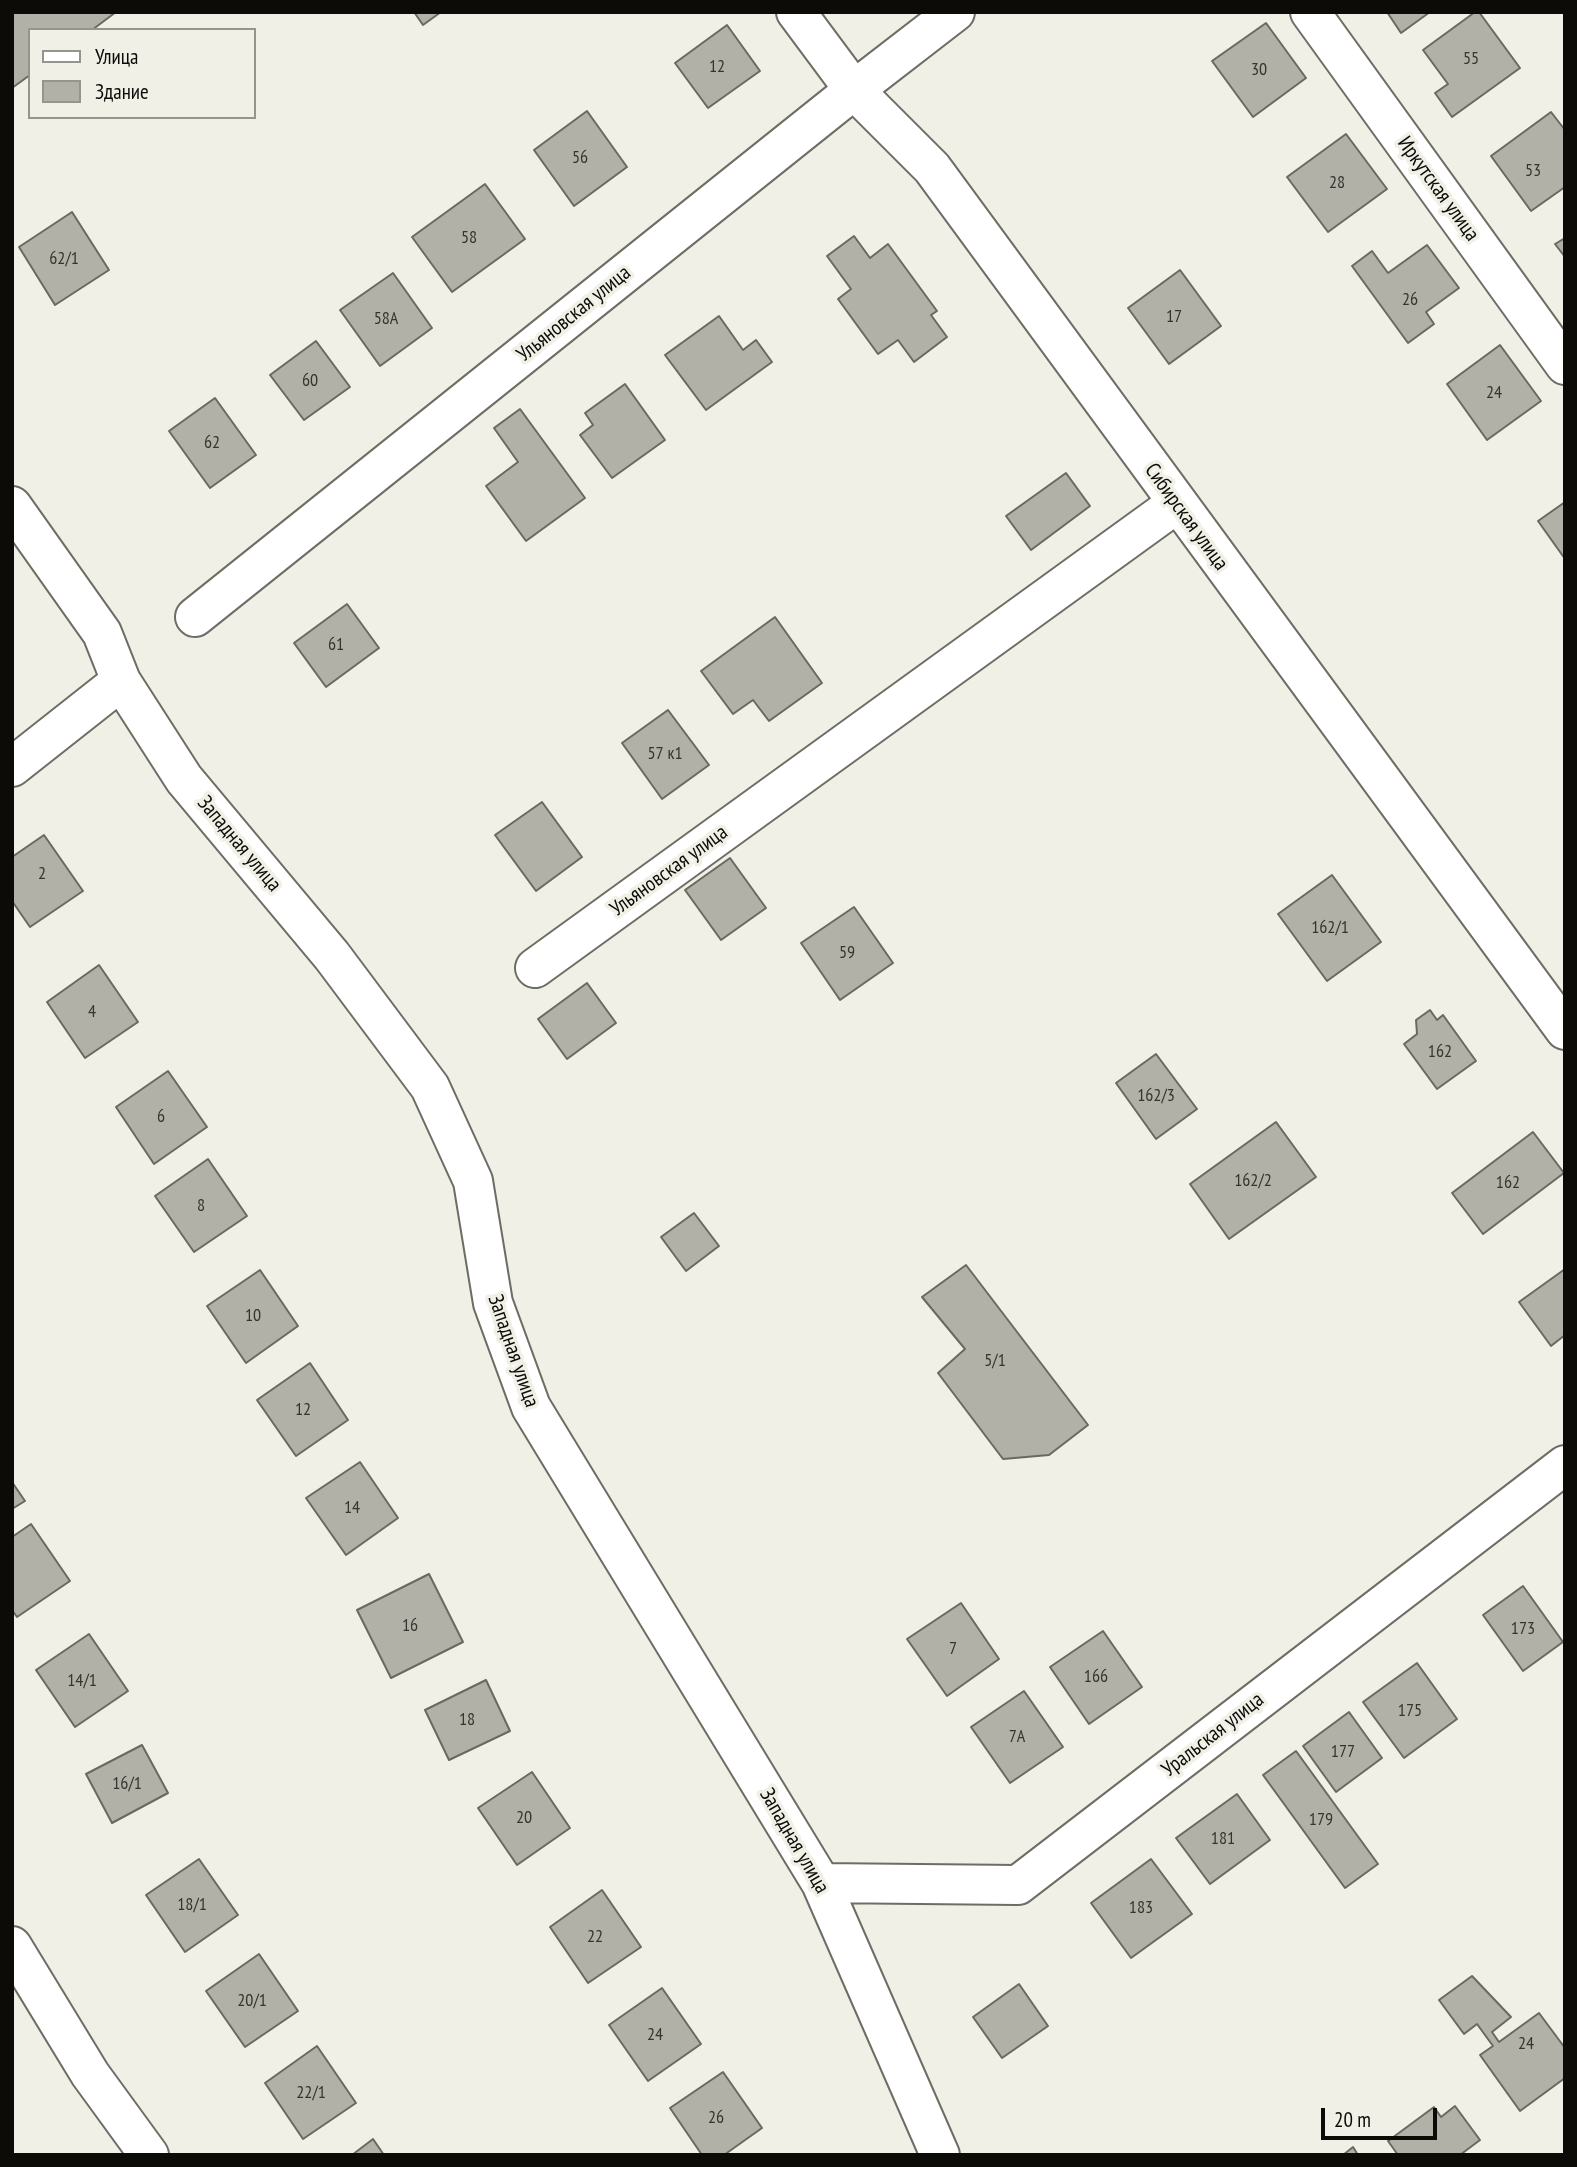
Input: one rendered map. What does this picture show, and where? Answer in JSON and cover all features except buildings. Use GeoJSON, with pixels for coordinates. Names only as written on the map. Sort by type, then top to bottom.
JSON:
{"type":"FeatureCollection","features":[{"type":"Feature","properties":{"kind":"street","name":"Сибирская улица"},"geometry":{"type":"LineString","coordinates":[[796,12],[854,90],[932,168],[1176,504],[1565,1030]]}},
{"type":"Feature","properties":{"kind":"street","name":"Ульяновская улица"},"geometry":{"type":"LineString","coordinates":[[195,617],[955,12]]}},
{"type":"Feature","properties":{"kind":"street","name":"Иркутская улица"},"geometry":{"type":"LineString","coordinates":[[1310,12],[1565,365]]}},
{"type":"Feature","properties":{"kind":"street","name":"Ульяновская улица"},"geometry":{"type":"LineString","coordinates":[[535,968],[1176,504]]}},
{"type":"Feature","properties":{"kind":"street","name":"Западная улица"},"geometry":{"type":"LineString","coordinates":[[12,506],[102,634],[121,681],[184,779],[332,956],[430,1087],[473,1181],[493,1303],[531,1407],[821,1883],[940,2155]]}},
{"type":"Feature","properties":{"kind":"street"},"geometry":{"type":"LineString","coordinates":[[12,767],[121,681]]}},
{"type":"Feature","properties":{"kind":"street","name":"Уральская улица"},"geometry":{"type":"LineString","coordinates":[[821,1883],[1018,1885],[1565,1465]]}},
{"type":"Feature","properties":{"kind":"street"},"geometry":{"type":"LineString","coordinates":[[12,1945],[90,2074],[149,2155]]}}]}
